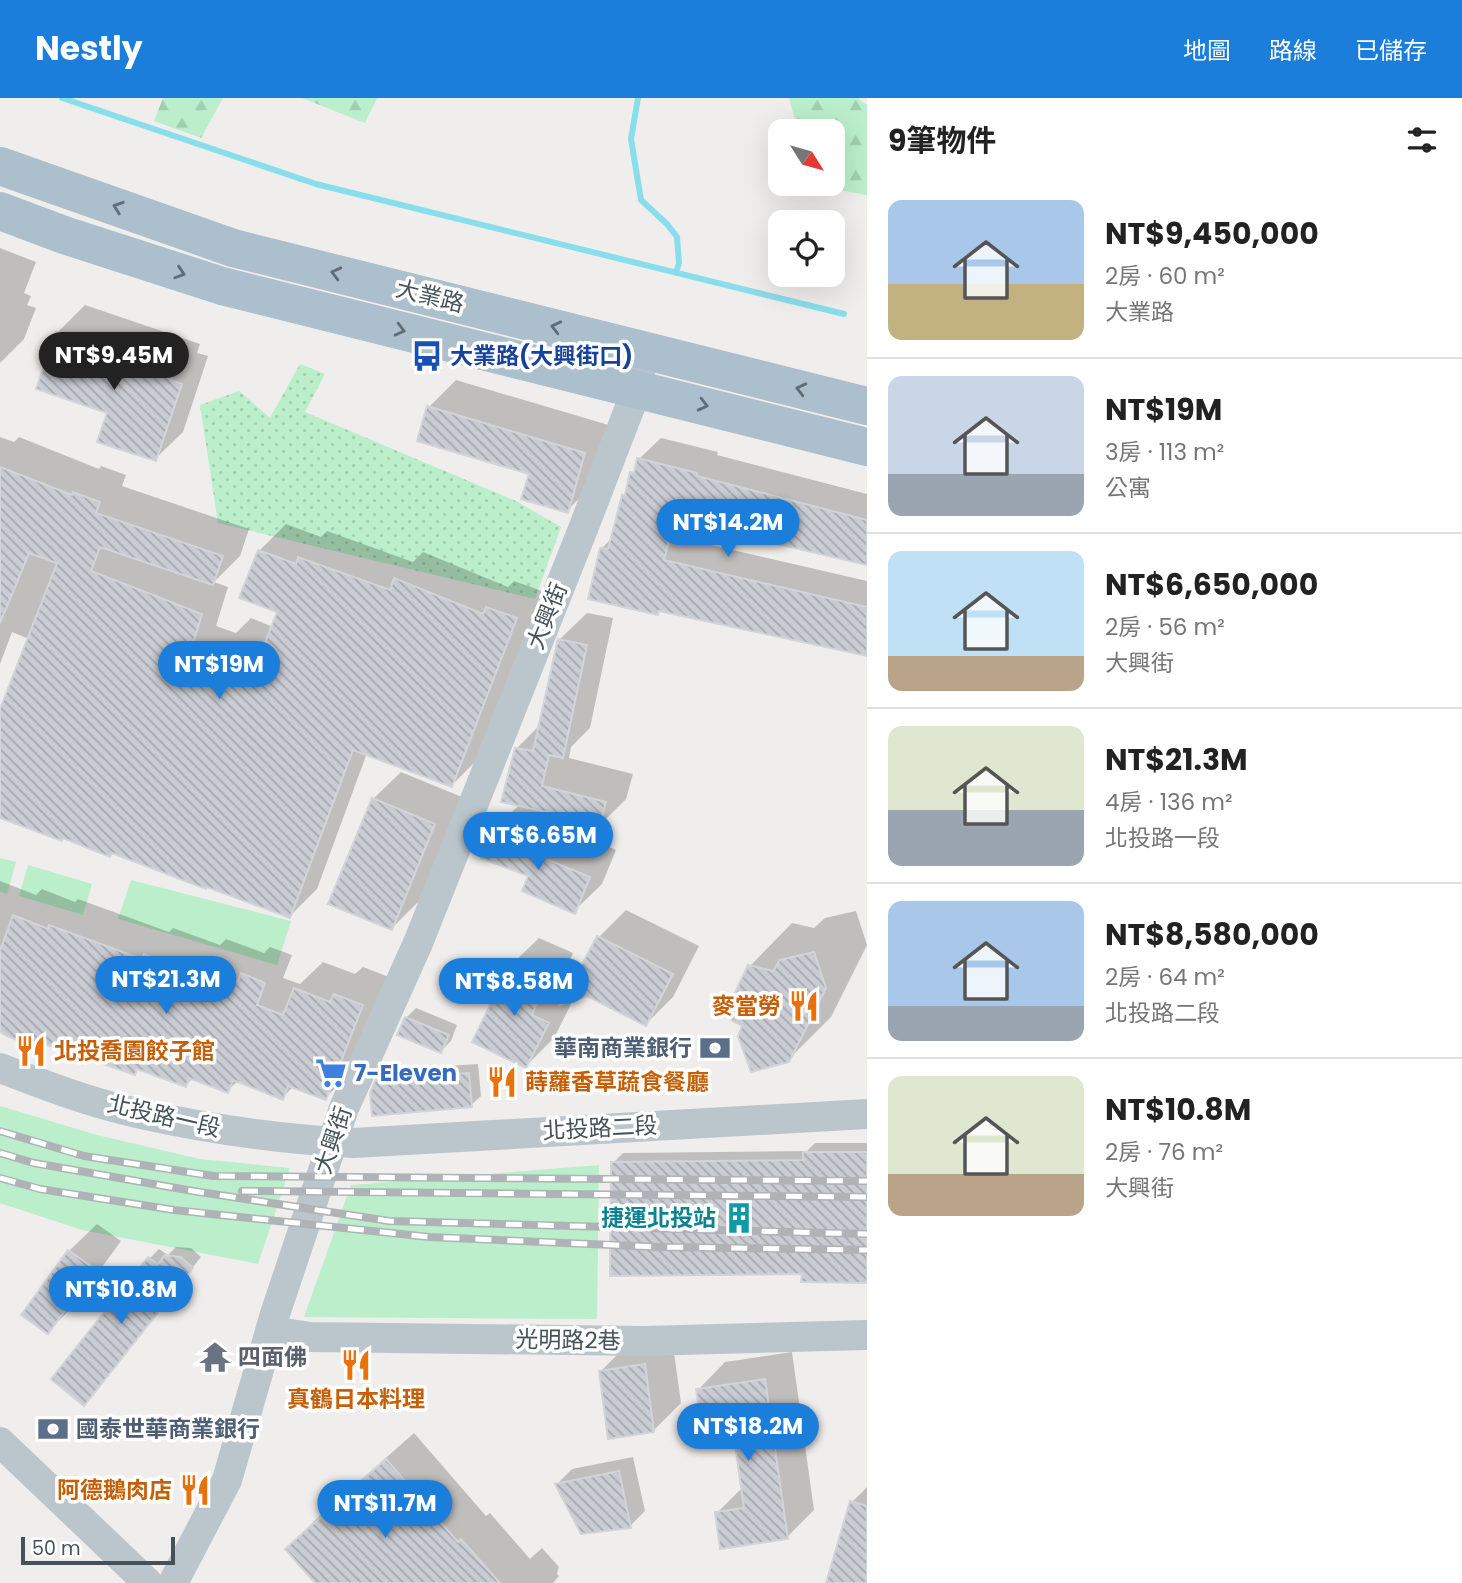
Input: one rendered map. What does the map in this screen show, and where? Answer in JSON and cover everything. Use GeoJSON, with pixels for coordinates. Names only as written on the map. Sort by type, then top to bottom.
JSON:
{"type":"FeatureCollection","features":[{"type":"Feature","properties":{"kind":"main road","name":"大業路"},"geometry":{"type":"LineString","coordinates":[[0,166],[233,248],[867,405]]}},
{"type":"Feature","properties":{"kind":"main road","name":"大業路"},"geometry":{"type":"LineString","coordinates":[[0,211],[64,235],[222,286],[867,447]]}},
{"type":"Feature","properties":{"kind":"street","name":"大興街"},"geometry":{"type":"LineString","coordinates":[[173,1583],[228,1480],[271,1331],[344,1108],[418,943],[637,389],[645,350]]}},
{"type":"Feature","properties":{"kind":"street","name":"北投路一段"},"geometry":{"type":"LineString","coordinates":[[0,1068],[135,1113],[234,1131],[333,1142]]}},
{"type":"Feature","properties":{"kind":"street","name":"北投路二段"},"geometry":{"type":"LineString","coordinates":[[333,1142],[867,1114]]}},
{"type":"Feature","properties":{"kind":"street","name":"光明路2巷"},"geometry":{"type":"LineString","coordinates":[[271,1331],[311,1336],[643,1341],[867,1335]]}},
{"type":"Feature","properties":{"kind":"street"},"geometry":{"type":"LineString","coordinates":[[0,1442],[148,1583]]}},
{"type":"Feature","properties":{"kind":"green space"},"geometry":{"type":"Polygon","coordinates":[[[163,98],[223,98],[201,138],[154,121],[163,98]]]}},
{"type":"Feature","properties":{"kind":"green space"},"geometry":{"type":"Polygon","coordinates":[[[302,98],[377,98],[365,123],[302,98]]]}},
{"type":"Feature","properties":{"kind":"green space"},"geometry":{"type":"Polygon","coordinates":[[[789,98],[858,98],[867,105],[867,195],[845,191],[845,119],[795,119],[789,98]]]}},
{"type":"Feature","properties":{"kind":"green space"},"geometry":{"type":"Polygon","coordinates":[[[300,364],[325,374],[305,412],[516,501],[561,527],[535,599],[218,523],[200,405],[239,391],[270,418],[300,364]]]}},
{"type":"Feature","properties":{"kind":"green space"},"geometry":{"type":"Polygon","coordinates":[[[0,858],[16,862],[7,894],[0,892],[0,858]]]}},
{"type":"Feature","properties":{"kind":"green space"},"geometry":{"type":"Polygon","coordinates":[[[28,865],[92,884],[83,915],[19,896],[28,865]]]}},
{"type":"Feature","properties":{"kind":"green space"},"geometry":{"type":"Polygon","coordinates":[[[131,880],[291,921],[277,965],[118,919],[131,880]]]}},
{"type":"Feature","properties":{"kind":"green space"},"geometry":{"type":"Polygon","coordinates":[[[0,1106],[97,1135],[200,1159],[290,1168],[258,1264],[82,1230],[0,1203],[0,1106]]]}},
{"type":"Feature","properties":{"kind":"green space"},"geometry":{"type":"Polygon","coordinates":[[[599,1165],[597,1319],[304,1317],[351,1185],[599,1165]]]}},
{"type":"Feature","properties":{"kind":"building"},"geometry":{"type":"Polygon","coordinates":[[[56,332],[174,371],[171,380],[182,384],[156,461],[97,442],[107,413],[36,389],[56,332]]]}},
{"type":"Feature","properties":{"kind":"building"},"geometry":{"type":"Polygon","coordinates":[[[427,406],[585,453],[568,513],[521,499],[529,474],[417,441],[427,406]]]}},
{"type":"Feature","properties":{"kind":"building"},"geometry":{"type":"Polygon","coordinates":[[[637,458],[867,520],[867,565],[708,528],[712,511],[682,504],[679,515],[676,513],[664,560],[867,607],[867,656],[659,611],[658,615],[588,599],[600,548],[608,549],[622,495],[625,495],[630,472],[634,473],[637,458]]]}},
{"type":"Feature","properties":{"kind":"building"},"geometry":{"type":"Polygon","coordinates":[[[0,467],[72,495],[73,492],[100,502],[96,513],[223,556],[213,585],[100,547],[91,571],[202,614],[190,653],[216,662],[222,644],[259,658],[277,612],[239,598],[258,550],[296,564],[298,557],[390,590],[394,578],[483,614],[486,607],[517,618],[452,787],[353,750],[290,918],[112,853],[110,857],[63,838],[62,841],[0,818],[0,709],[57,563],[29,553],[0,623],[0,467]]]}},
{"type":"Feature","properties":{"kind":"building"},"geometry":{"type":"Polygon","coordinates":[[[558,639],[587,645],[563,758],[549,755],[542,786],[606,802],[599,828],[559,818],[560,815],[501,802],[515,748],[533,751],[558,639]]]}},
{"type":"Feature","properties":{"kind":"building"},"geometry":{"type":"Polygon","coordinates":[[[372,798],[435,824],[392,930],[328,904],[372,798]]]}},
{"type":"Feature","properties":{"kind":"building"},"geometry":{"type":"Polygon","coordinates":[[[492,830],[531,845],[529,852],[590,877],[575,914],[522,891],[528,876],[481,858],[492,830]]]}},
{"type":"Feature","properties":{"kind":"building"},"geometry":{"type":"Polygon","coordinates":[[[13,915],[48,929],[49,925],[142,959],[144,954],[194,973],[197,965],[238,981],[241,973],[265,983],[257,1005],[283,1015],[294,988],[330,1002],[334,994],[363,1005],[326,1100],[288,1086],[283,1100],[233,1080],[228,1093],[189,1078],[186,1087],[137,1069],[135,1075],[39,1042],[37,1048],[0,1032],[0,951],[13,915]]]}},
{"type":"Feature","properties":{"kind":"building"},"geometry":{"type":"Polygon","coordinates":[[[597,936],[673,974],[646,1026],[587,996],[560,1005],[597,936]]]}},
{"type":"Feature","properties":{"kind":"building"},"geometry":{"type":"Polygon","coordinates":[[[814,952],[826,988],[789,1062],[751,1072],[738,1036],[742,1026],[724,1016],[748,965],[773,971],[780,960],[814,952]]]}},
{"type":"Feature","properties":{"kind":"building"},"geometry":{"type":"Polygon","coordinates":[[[510,964],[546,980],[532,1015],[549,1023],[526,1068],[472,1042],[510,964]]]}},
{"type":"Feature","properties":{"kind":"building"},"geometry":{"type":"Polygon","coordinates":[[[405,1017],[449,1035],[441,1053],[397,1035],[405,1017]]]}},
{"type":"Feature","properties":{"kind":"building"},"geometry":{"type":"Polygon","coordinates":[[[469,1073],[472,1107],[372,1116],[370,1093],[376,1079],[469,1073]]]}},
{"type":"Feature","properties":{"kind":"building","name":"捷運北投站"},"geometry":{"type":"Polygon","coordinates":[[[803,1152],[867,1152],[867,1283],[801,1282],[802,1274],[610,1276],[611,1162],[803,1160],[803,1152]]]}},
{"type":"Feature","properties":{"kind":"building"},"geometry":{"type":"Polygon","coordinates":[[[68,1250],[95,1269],[48,1334],[21,1315],[68,1250]]]}},
{"type":"Feature","properties":{"kind":"building"},"geometry":{"type":"Polygon","coordinates":[[[165,1255],[181,1257],[193,1268],[84,1406],[51,1379],[148,1257],[158,1264],[165,1255]]]}},
{"type":"Feature","properties":{"kind":"building"},"geometry":{"type":"Polygon","coordinates":[[[645,1364],[654,1432],[608,1439],[599,1371],[645,1364]]]}},
{"type":"Feature","properties":{"kind":"building"},"geometry":{"type":"Polygon","coordinates":[[[765,1379],[788,1539],[720,1549],[715,1512],[744,1508],[732,1423],[702,1428],[696,1389],[765,1379]]]}},
{"type":"Feature","properties":{"kind":"building"},"geometry":{"type":"Polygon","coordinates":[[[386,1459],[458,1542],[461,1539],[500,1583],[315,1583],[285,1549],[386,1459]]]}},
{"type":"Feature","properties":{"kind":"building"},"geometry":{"type":"Polygon","coordinates":[[[619,1471],[631,1528],[581,1534],[555,1484],[619,1471]]]}},
{"type":"Feature","properties":{"kind":"building"},"geometry":{"type":"Polygon","coordinates":[[[850,1501],[867,1506],[867,1583],[826,1583],[850,1501]]]}},
{"type":"Feature","properties":{"kind":"waterway"},"geometry":{"type":"LineString","coordinates":[[62,98],[316,184],[844,314]]}},
{"type":"Feature","properties":{"kind":"waterway"},"geometry":{"type":"LineString","coordinates":[[638,98],[631,139],[641,200],[677,237],[679,263],[676,273]]}},
{"type":"Feature","properties":{"kind":"railway"},"geometry":{"type":"LineString","coordinates":[[0,1131],[84,1156],[213,1176],[867,1181]]}},
{"type":"Feature","properties":{"kind":"railway"},"geometry":{"type":"LineString","coordinates":[[0,1153],[34,1163],[193,1191],[389,1221],[867,1234]]}},
{"type":"Feature","properties":{"kind":"railway"},"geometry":{"type":"LineString","coordinates":[[0,1178],[40,1189],[174,1210],[429,1237],[658,1247],[867,1250]]}},
{"type":"Feature","properties":{"kind":"railway"},"geometry":{"type":"LineString","coordinates":[[242,1191],[867,1197]]}},
{"type":"Feature","properties":{"kind":"place","name":"大業路(大興街口)"},"geometry":{"type":"Point","coordinates":[427,356]}},
{"type":"Feature","properties":{"kind":"place","name":"麥當勞"},"geometry":{"type":"Point","coordinates":[804,1006]}},
{"type":"Feature","properties":{"kind":"place","name":"華南商業銀行"},"geometry":{"type":"Point","coordinates":[715,1048]}},
{"type":"Feature","properties":{"kind":"place","name":"北投喬園餃子館"},"geometry":{"type":"Point","coordinates":[31,1051]}},
{"type":"Feature","properties":{"kind":"place","name":"7-Eleven"},"geometry":{"type":"Point","coordinates":[331,1073]}},
{"type":"Feature","properties":{"kind":"place","name":"蒔蘿香草蔬食餐廳"},"geometry":{"type":"Point","coordinates":[502,1082]}},
{"type":"Feature","properties":{"kind":"place","name":"捷運北投站"},"geometry":{"type":"Point","coordinates":[739,1218]}},
{"type":"Feature","properties":{"kind":"place","name":"四面佛"},"geometry":{"type":"Point","coordinates":[215,1357]}},
{"type":"Feature","properties":{"kind":"place","name":"真鶴日本料理"},"geometry":{"type":"Point","coordinates":[356,1365]}},
{"type":"Feature","properties":{"kind":"place","name":"國泰世華商業銀行"},"geometry":{"type":"Point","coordinates":[53,1429]}},
{"type":"Feature","properties":{"kind":"place","name":"阿德鵝肉店"},"geometry":{"type":"Point","coordinates":[195,1490]}}]}
